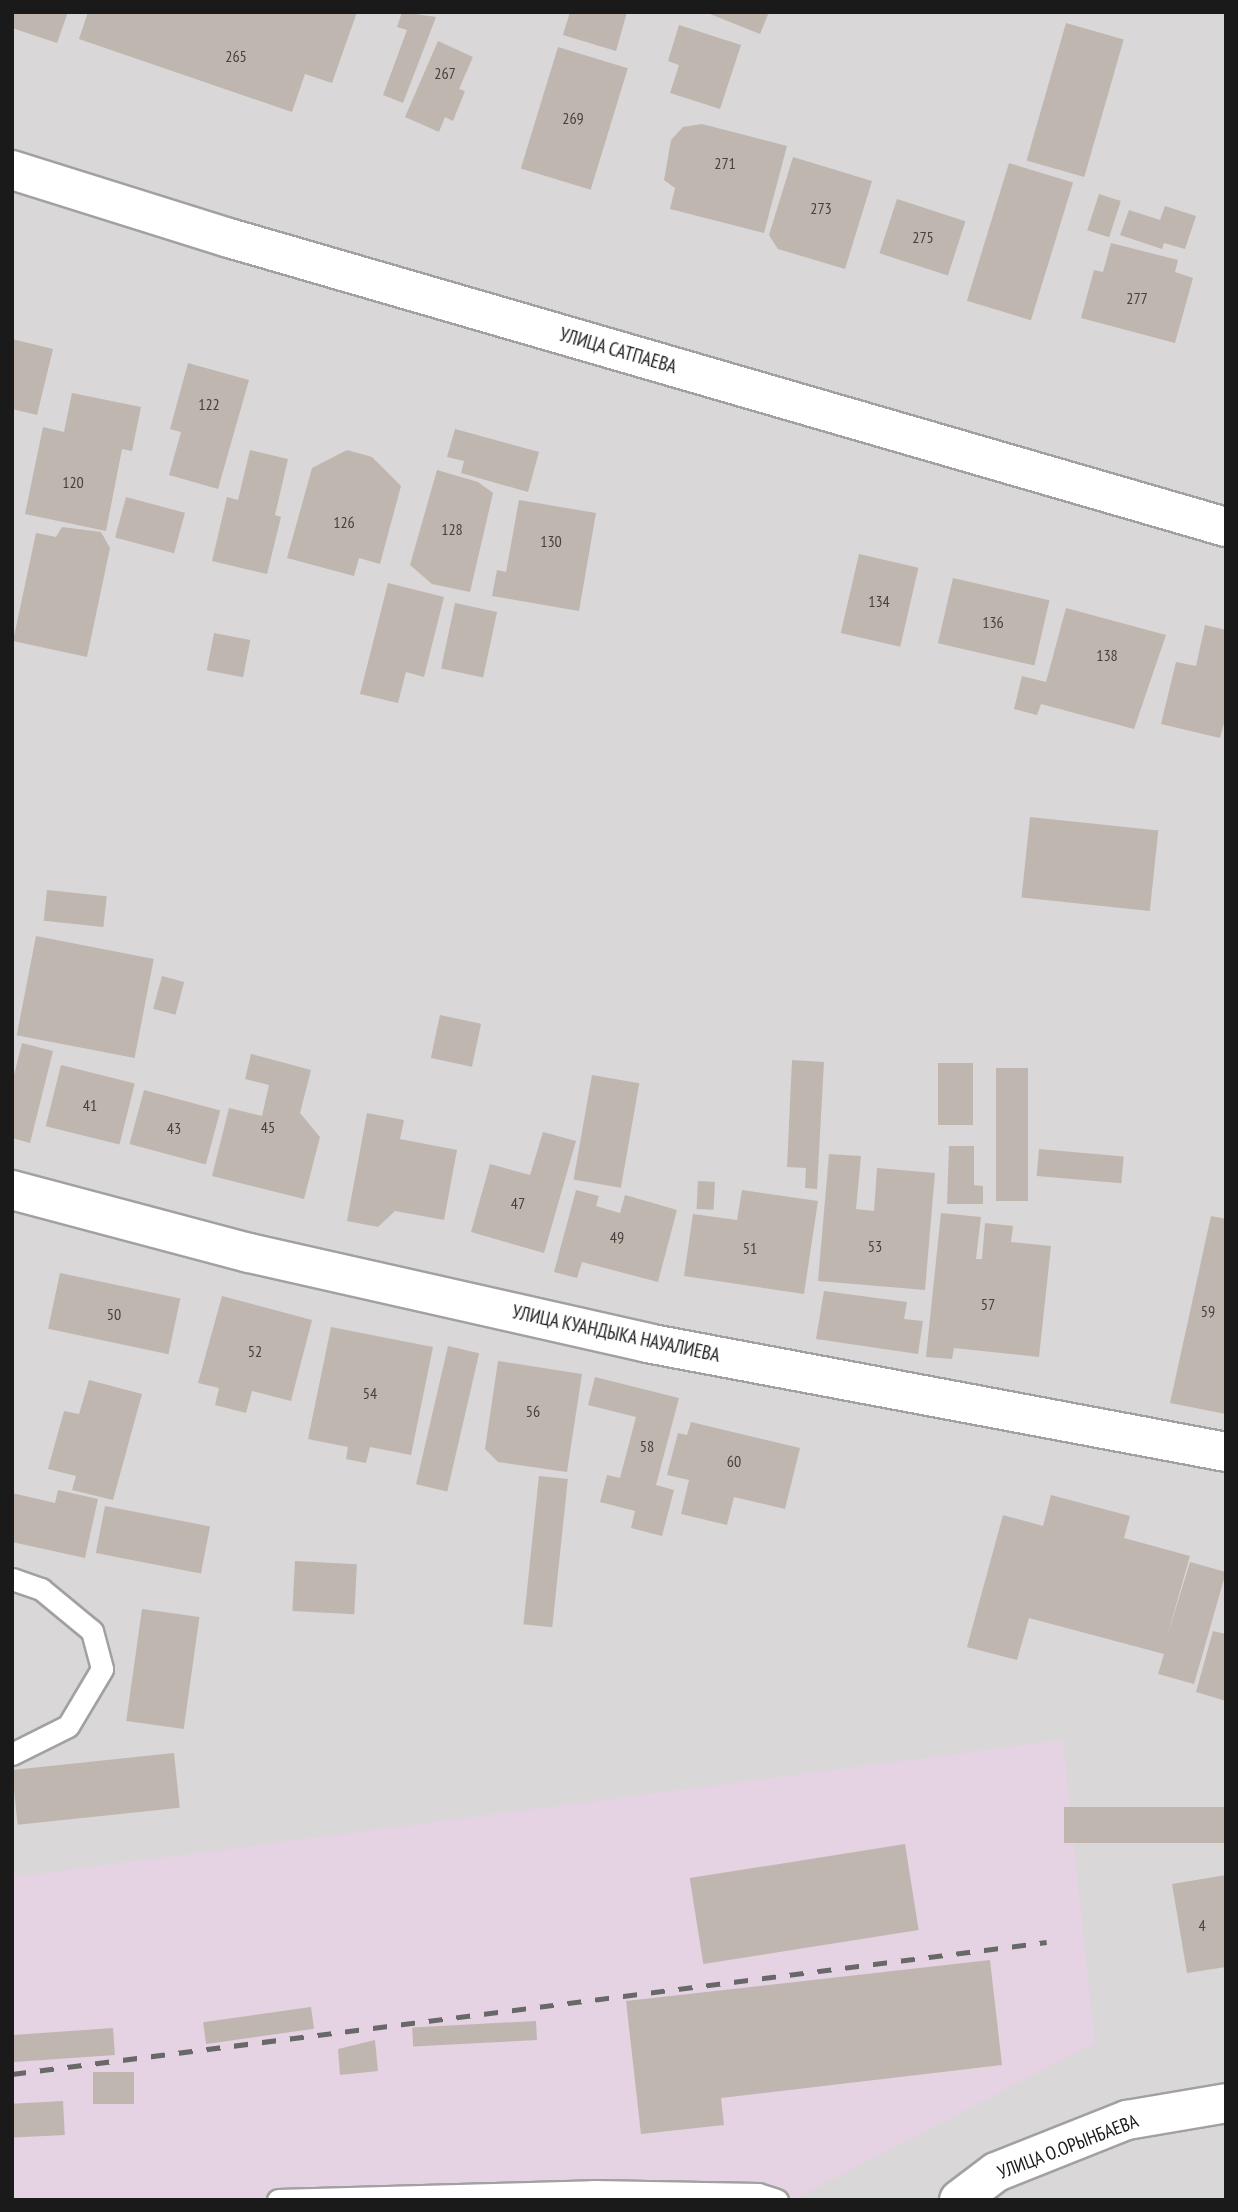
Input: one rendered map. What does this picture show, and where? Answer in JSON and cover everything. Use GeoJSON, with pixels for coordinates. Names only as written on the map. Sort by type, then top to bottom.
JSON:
{"type":"FeatureCollection","features":[{"type":"Feature","properties":{"kind":"street","name":"УЛИЦА САТПАЕВА"},"geometry":{"type":"LineString","coordinates":[[12,170],[229,237],[1226,527]]}},
{"type":"Feature","properties":{"kind":"street","name":"УЛИЦА КУАНДЫКА НАУАЛИЕВА"},"geometry":{"type":"LineString","coordinates":[[12,1190],[249,1253],[647,1343],[1226,1452]]}},
{"type":"Feature","properties":{"kind":"street","name":"УЛИЦА О.ОРЫНБАЕВА"},"geometry":{"type":"LineString","coordinates":[[959,2200],[996,2172],[1127,2120],[1226,2103]]}},
{"type":"Feature","properties":{"kind":"lane"},"geometry":{"type":"LineString","coordinates":[[12,1579],[41,1589],[92,1631],[102,1670],[68,1727],[12,1754]]}},
{"type":"Feature","properties":{"kind":"lane"},"geometry":{"type":"LineString","coordinates":[[278,2200],[593,2191],[758,2194],[777,2200]]}},
{"type":"Feature","properties":{"kind":"shaded area"},"geometry":{"type":"Polygon","coordinates":[[[12,12],[1226,12],[1226,2200],[12,2200],[12,12]]]}},
{"type":"Feature","properties":{"kind":"shaded area"},"geometry":{"type":"Polygon","coordinates":[[[1063,1740],[1095,2043],[793,2200],[12,2200],[12,1877],[1063,1740]]]}},
{"type":"Feature","properties":{"kind":"building"},"geometry":{"type":"Polygon","coordinates":[[[12,12],[68,12],[57,43],[12,28],[12,12]]]}},
{"type":"Feature","properties":{"kind":"building"},"geometry":{"type":"Polygon","coordinates":[[[88,12],[357,12],[332,83],[305,74],[292,112],[79,39],[88,12]]]}},
{"type":"Feature","properties":{"kind":"building"},"geometry":{"type":"Polygon","coordinates":[[[402,12],[436,17],[403,103],[383,95],[407,30],[397,27],[402,12]]]}},
{"type":"Feature","properties":{"kind":"building"},"geometry":{"type":"Polygon","coordinates":[[[570,12],[627,12],[616,51],[563,35],[570,12]]]}},
{"type":"Feature","properties":{"kind":"building"},"geometry":{"type":"Polygon","coordinates":[[[705,12],[769,12],[760,34],[705,12]]]}},
{"type":"Feature","properties":{"kind":"building"},"geometry":{"type":"Polygon","coordinates":[[[1066,23],[1124,40],[1084,177],[1027,160],[1066,23]]]}},
{"type":"Feature","properties":{"kind":"building"},"geometry":{"type":"Polygon","coordinates":[[[679,25],[741,45],[720,109],[670,93],[679,65],[668,61],[679,25]]]}},
{"type":"Feature","properties":{"kind":"building"},"geometry":{"type":"Polygon","coordinates":[[[438,41],[473,57],[459,89],[465,91],[453,121],[445,117],[439,132],[405,117],[438,41]]]}},
{"type":"Feature","properties":{"kind":"building"},"geometry":{"type":"Polygon","coordinates":[[[558,47],[628,68],[591,190],[521,168],[558,47]]]}},
{"type":"Feature","properties":{"kind":"building"},"geometry":{"type":"Polygon","coordinates":[[[702,124],[787,146],[764,233],[670,209],[675,188],[664,180],[671,140],[683,127],[702,124]]]}},
{"type":"Feature","properties":{"kind":"building"},"geometry":{"type":"Polygon","coordinates":[[[793,157],[872,181],[845,269],[778,249],[769,235],[793,157]]]}},
{"type":"Feature","properties":{"kind":"building"},"geometry":{"type":"Polygon","coordinates":[[[1009,163],[1073,183],[1031,320],[967,301],[1009,163]]]}},
{"type":"Feature","properties":{"kind":"building"},"geometry":{"type":"Polygon","coordinates":[[[1099,194],[1121,201],[1109,237],[1087,230],[1099,194]]]}},
{"type":"Feature","properties":{"kind":"building"},"geometry":{"type":"Polygon","coordinates":[[[897,199],[965,221],[948,275],[879,253],[897,199]]]}},
{"type":"Feature","properties":{"kind":"building"},"geometry":{"type":"Polygon","coordinates":[[[1165,206],[1196,216],[1185,249],[1164,243],[1162,249],[1120,235],[1129,210],[1160,220],[1165,206]]]}},
{"type":"Feature","properties":{"kind":"building"},"geometry":{"type":"Polygon","coordinates":[[[1111,243],[1178,260],[1175,272],[1193,278],[1175,343],[1081,318],[1094,270],[1103,272],[1111,243]]]}},
{"type":"Feature","properties":{"kind":"building"},"geometry":{"type":"Polygon","coordinates":[[[12,339],[53,349],[37,415],[12,409],[12,339]]]}},
{"type":"Feature","properties":{"kind":"building"},"geometry":{"type":"Polygon","coordinates":[[[188,363],[249,380],[218,489],[169,475],[181,432],[170,429],[188,363]]]}},
{"type":"Feature","properties":{"kind":"building"},"geometry":{"type":"Polygon","coordinates":[[[72,393],[141,407],[132,451],[122,449],[106,531],[25,514],[43,427],[64,432],[72,393]]]}},
{"type":"Feature","properties":{"kind":"building"},"geometry":{"type":"Polygon","coordinates":[[[455,429],[539,452],[528,492],[461,473],[464,461],[447,457],[455,429]]]}},
{"type":"Feature","properties":{"kind":"building"},"geometry":{"type":"Polygon","coordinates":[[[250,450],[288,459],[275,515],[281,517],[267,574],[212,561],[227,497],[238,500],[250,450]]]}},
{"type":"Feature","properties":{"kind":"building"},"geometry":{"type":"Polygon","coordinates":[[[347,450],[372,457],[401,486],[380,564],[359,558],[354,576],[287,558],[312,468],[347,450]]]}},
{"type":"Feature","properties":{"kind":"building"},"geometry":{"type":"Polygon","coordinates":[[[437,470],[478,482],[493,493],[470,592],[432,584],[410,565],[437,470]]]}},
{"type":"Feature","properties":{"kind":"building"},"geometry":{"type":"Polygon","coordinates":[[[126,497],[185,513],[174,553],[115,538],[126,497]]]}},
{"type":"Feature","properties":{"kind":"building"},"geometry":{"type":"Polygon","coordinates":[[[519,500],[596,513],[579,611],[492,596],[497,570],[506,572],[519,500]]]}},
{"type":"Feature","properties":{"kind":"building"},"geometry":{"type":"Polygon","coordinates":[[[62,527],[101,532],[110,548],[87,657],[13,641],[36,533],[56,537],[62,527]]]}},
{"type":"Feature","properties":{"kind":"building"},"geometry":{"type":"Polygon","coordinates":[[[859,554],[918,568],[900,647],[841,633],[859,554]]]}},
{"type":"Feature","properties":{"kind":"building"},"geometry":{"type":"Polygon","coordinates":[[[953,578],[1049,600],[1034,666],[938,643],[953,578]]]}},
{"type":"Feature","properties":{"kind":"building"},"geometry":{"type":"Polygon","coordinates":[[[388,583],[444,597],[424,677],[406,672],[398,703],[360,694],[388,583]]]}},
{"type":"Feature","properties":{"kind":"building"},"geometry":{"type":"Polygon","coordinates":[[[455,603],[497,612],[483,677],[441,669],[455,603]]]}},
{"type":"Feature","properties":{"kind":"building"},"geometry":{"type":"Polygon","coordinates":[[[1066,608],[1166,635],[1134,729],[1041,704],[1037,715],[1014,709],[1022,676],[1046,682],[1066,608]]]}},
{"type":"Feature","properties":{"kind":"building"},"geometry":{"type":"Polygon","coordinates":[[[1205,625],[1226,630],[1226,716],[1220,738],[1161,724],[1176,662],[1196,666],[1205,625]]]}},
{"type":"Feature","properties":{"kind":"building"},"geometry":{"type":"Polygon","coordinates":[[[214,633],[250,640],[243,677],[207,670],[214,633]]]}},
{"type":"Feature","properties":{"kind":"building"},"geometry":{"type":"Polygon","coordinates":[[[1030,817],[1158,830],[1150,911],[1022,898],[1030,817]]]}},
{"type":"Feature","properties":{"kind":"building"},"geometry":{"type":"Polygon","coordinates":[[[47,890],[107,896],[103,927],[44,921],[47,890]]]}},
{"type":"Feature","properties":{"kind":"building"},"geometry":{"type":"Polygon","coordinates":[[[36,936],[154,959],[135,1058],[17,1035],[36,936]]]}},
{"type":"Feature","properties":{"kind":"building"},"geometry":{"type":"Polygon","coordinates":[[[162,976],[184,982],[175,1015],[153,1009],[162,976]]]}},
{"type":"Feature","properties":{"kind":"building"},"geometry":{"type":"Polygon","coordinates":[[[440,1015],[481,1024],[472,1067],[431,1058],[440,1015]]]}},
{"type":"Feature","properties":{"kind":"building"},"geometry":{"type":"Polygon","coordinates":[[[22,1043],[53,1051],[30,1143],[12,1138],[12,1083],[22,1043]]]}},
{"type":"Feature","properties":{"kind":"building"},"geometry":{"type":"Polygon","coordinates":[[[251,1054],[311,1070],[300,1113],[320,1137],[304,1199],[212,1176],[229,1108],[262,1116],[269,1085],[245,1079],[251,1054]]]}},
{"type":"Feature","properties":{"kind":"building"},"geometry":{"type":"Polygon","coordinates":[[[792,1060],[824,1062],[817,1189],[805,1188],[806,1168],[787,1167],[792,1060]]]}},
{"type":"Feature","properties":{"kind":"building"},"geometry":{"type":"Polygon","coordinates":[[[938,1063],[973,1063],[973,1125],[938,1125],[938,1063]]]}},
{"type":"Feature","properties":{"kind":"building"},"geometry":{"type":"Polygon","coordinates":[[[61,1065],[135,1083],[120,1145],[46,1126],[61,1065]]]}},
{"type":"Feature","properties":{"kind":"building"},"geometry":{"type":"Polygon","coordinates":[[[996,1068],[1028,1068],[1028,1201],[996,1201],[996,1068]]]}},
{"type":"Feature","properties":{"kind":"building"},"geometry":{"type":"Polygon","coordinates":[[[592,1075],[639,1083],[621,1188],[574,1179],[592,1075]]]}},
{"type":"Feature","properties":{"kind":"building"},"geometry":{"type":"Polygon","coordinates":[[[144,1090],[220,1110],[206,1165],[130,1144],[144,1090]]]}},
{"type":"Feature","properties":{"kind":"building"},"geometry":{"type":"Polygon","coordinates":[[[367,1113],[404,1120],[400,1139],[457,1150],[444,1220],[395,1211],[378,1227],[347,1221],[367,1113]]]}},
{"type":"Feature","properties":{"kind":"building"},"geometry":{"type":"Polygon","coordinates":[[[543,1132],[576,1141],[544,1253],[471,1232],[490,1164],[530,1175],[543,1132]]]}},
{"type":"Feature","properties":{"kind":"building"},"geometry":{"type":"Polygon","coordinates":[[[949,1146],[974,1146],[974,1185],[983,1186],[983,1204],[947,1204],[949,1146]]]}},
{"type":"Feature","properties":{"kind":"building"},"geometry":{"type":"Polygon","coordinates":[[[1039,1149],[1124,1156],[1121,1183],[1037,1176],[1039,1149]]]}},
{"type":"Feature","properties":{"kind":"building"},"geometry":{"type":"Polygon","coordinates":[[[829,1154],[861,1156],[856,1209],[874,1211],[877,1168],[935,1173],[925,1290],[818,1281],[829,1154]]]}},
{"type":"Feature","properties":{"kind":"building"},"geometry":{"type":"Polygon","coordinates":[[[698,1181],[715,1182],[714,1210],[697,1209],[698,1181]]]}},
{"type":"Feature","properties":{"kind":"building"},"geometry":{"type":"Polygon","coordinates":[[[576,1190],[599,1196],[596,1206],[620,1213],[625,1195],[677,1210],[658,1282],[582,1262],[577,1278],[554,1272],[576,1190]]]}},
{"type":"Feature","properties":{"kind":"building"},"geometry":{"type":"Polygon","coordinates":[[[742,1190],[818,1201],[804,1294],[684,1276],[693,1214],[737,1220],[742,1190]]]}},
{"type":"Feature","properties":{"kind":"building"},"geometry":{"type":"Polygon","coordinates":[[[941,1213],[981,1217],[976,1259],[982,1259],[985,1223],[1013,1226],[1011,1242],[1051,1246],[1039,1357],[954,1348],[952,1359],[926,1357],[941,1213]]]}},
{"type":"Feature","properties":{"kind":"building"},"geometry":{"type":"Polygon","coordinates":[[[1211,1216],[1226,1219],[1226,1414],[1170,1403],[1211,1216]]]}},
{"type":"Feature","properties":{"kind":"building"},"geometry":{"type":"Polygon","coordinates":[[[60,1273],[180,1299],[168,1354],[48,1329],[60,1273]]]}},
{"type":"Feature","properties":{"kind":"building"},"geometry":{"type":"Polygon","coordinates":[[[824,1291],[907,1302],[904,1319],[923,1321],[918,1354],[816,1339],[824,1291]]]}},
{"type":"Feature","properties":{"kind":"building"},"geometry":{"type":"Polygon","coordinates":[[[222,1296],[312,1320],[291,1401],[252,1391],[246,1413],[215,1405],[219,1388],[198,1383],[222,1296]]]}},
{"type":"Feature","properties":{"kind":"building"},"geometry":{"type":"Polygon","coordinates":[[[331,1327],[433,1347],[411,1455],[370,1447],[366,1463],[346,1459],[348,1447],[308,1439],[331,1327]]]}},
{"type":"Feature","properties":{"kind":"building"},"geometry":{"type":"Polygon","coordinates":[[[448,1346],[479,1353],[447,1492],[416,1484],[448,1346]]]}},
{"type":"Feature","properties":{"kind":"building"},"geometry":{"type":"Polygon","coordinates":[[[498,1361],[582,1374],[567,1472],[498,1462],[485,1449],[498,1361]]]}},
{"type":"Feature","properties":{"kind":"building"},"geometry":{"type":"Polygon","coordinates":[[[595,1377],[679,1398],[656,1485],[674,1490],[662,1536],[631,1528],[635,1511],[600,1502],[607,1475],[620,1478],[636,1417],[588,1405],[595,1377]]]}},
{"type":"Feature","properties":{"kind":"building"},"geometry":{"type":"Polygon","coordinates":[[[89,1380],[142,1394],[113,1500],[72,1490],[76,1476],[48,1469],[64,1411],[79,1414],[89,1380]]]}},
{"type":"Feature","properties":{"kind":"building"},"geometry":{"type":"Polygon","coordinates":[[[691,1422],[800,1448],[785,1509],[734,1497],[727,1525],[681,1514],[689,1480],[667,1475],[678,1433],[687,1435],[691,1422]]]}},
{"type":"Feature","properties":{"kind":"building"},"geometry":{"type":"Polygon","coordinates":[[[539,1476],[568,1479],[552,1627],[523,1624],[539,1476]]]}},
{"type":"Feature","properties":{"kind":"building"},"geometry":{"type":"Polygon","coordinates":[[[58,1490],[98,1499],[85,1558],[12,1542],[12,1493],[55,1503],[58,1490]]]}},
{"type":"Feature","properties":{"kind":"building"},"geometry":{"type":"Polygon","coordinates":[[[1051,1495],[1130,1516],[1124,1538],[1190,1556],[1167,1637],[1190,1562],[1226,1572],[1194,1684],[1158,1674],[1164,1654],[1029,1618],[1017,1660],[967,1647],[1003,1515],[1043,1526],[1051,1495]]]}},
{"type":"Feature","properties":{"kind":"building"},"geometry":{"type":"Polygon","coordinates":[[[105,1506],[210,1526],[201,1574],[96,1553],[105,1506]]]}},
{"type":"Feature","properties":{"kind":"building"},"geometry":{"type":"Polygon","coordinates":[[[295,1561],[357,1564],[354,1614],[292,1611],[295,1561]]]}},
{"type":"Feature","properties":{"kind":"building"},"geometry":{"type":"Polygon","coordinates":[[[142,1609],[199,1617],[184,1729],[126,1721],[142,1609]]]}},
{"type":"Feature","properties":{"kind":"building"},"geometry":{"type":"Polygon","coordinates":[[[1213,1631],[1226,1634],[1226,1701],[1196,1692],[1213,1631]]]}},
{"type":"Feature","properties":{"kind":"building"},"geometry":{"type":"Polygon","coordinates":[[[174,1753],[180,1808],[18,1825],[12,1770],[174,1753]]]}},
{"type":"Feature","properties":{"kind":"building"},"geometry":{"type":"Polygon","coordinates":[[[1064,1807],[1226,1807],[1226,1843],[1064,1843],[1064,1807]]]}},
{"type":"Feature","properties":{"kind":"building"},"geometry":{"type":"Polygon","coordinates":[[[905,1844],[919,1930],[703,1964],[690,1878],[905,1844]]]}},
{"type":"Feature","properties":{"kind":"building"},"geometry":{"type":"Polygon","coordinates":[[[1226,1875],[1226,1967],[1187,1973],[1172,1884],[1226,1875]]]}},
{"type":"Feature","properties":{"kind":"building"},"geometry":{"type":"Polygon","coordinates":[[[990,1960],[1002,2065],[721,2098],[724,2125],[641,2134],[626,2001],[990,1960]]]}},
{"type":"Feature","properties":{"kind":"building"},"geometry":{"type":"Polygon","coordinates":[[[311,2007],[314,2029],[206,2044],[203,2022],[311,2007]]]}},
{"type":"Feature","properties":{"kind":"building"},"geometry":{"type":"Polygon","coordinates":[[[536,2021],[537,2040],[413,2046],[412,2027],[536,2021]]]}},
{"type":"Feature","properties":{"kind":"building"},"geometry":{"type":"Polygon","coordinates":[[[113,2028],[115,2055],[14,2062],[12,2035],[113,2028]]]}},
{"type":"Feature","properties":{"kind":"building"},"geometry":{"type":"Polygon","coordinates":[[[375,2040],[378,2071],[340,2075],[338,2049],[375,2040]]]}},
{"type":"Feature","properties":{"kind":"building"},"geometry":{"type":"Polygon","coordinates":[[[93,2072],[134,2072],[134,2104],[93,2104],[93,2072]]]}},
{"type":"Feature","properties":{"kind":"building"},"geometry":{"type":"Polygon","coordinates":[[[63,2101],[65,2135],[14,2138],[12,2104],[63,2101]]]}},
{"type":"Feature","properties":{"kind":"railway"},"geometry":{"type":"LineString","coordinates":[[12,2074],[1047,1942]]}}]}
